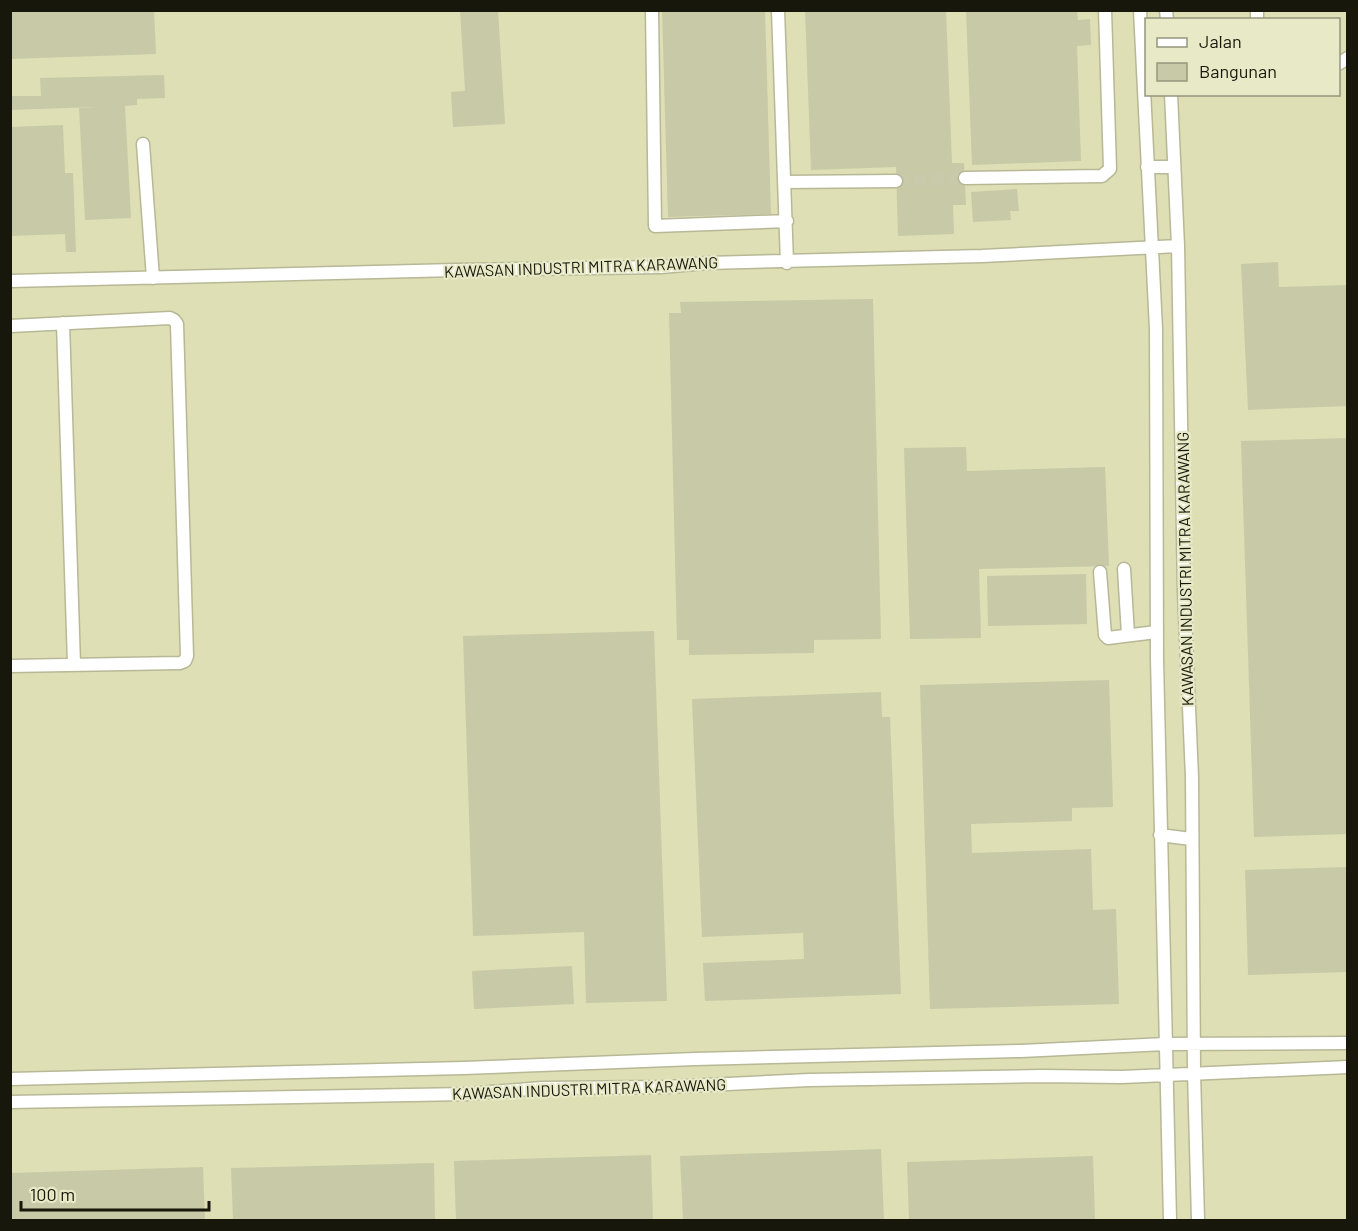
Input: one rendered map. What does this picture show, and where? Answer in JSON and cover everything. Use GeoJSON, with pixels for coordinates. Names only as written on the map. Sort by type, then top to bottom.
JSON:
{"type":"FeatureCollection","features":[{"type":"Feature","properties":{"kind":"street"},"geometry":{"type":"LineString","coordinates":[[652,10],[655,226],[787,222]]}},
{"type":"Feature","properties":{"kind":"street"},"geometry":{"type":"LineString","coordinates":[[778,10],[787,262]]}},
{"type":"Feature","properties":{"kind":"street"},"geometry":{"type":"LineString","coordinates":[[965,178],[1102,176],[1108,173],[1110,169],[1105,10]]}},
{"type":"Feature","properties":{"kind":"street","name":"KAWASAN INDUSTRI MITRA KARAWANG"},"geometry":{"type":"LineString","coordinates":[[1140,10],[1156,329],[1156,632],[1170,1221]]}},
{"type":"Feature","properties":{"kind":"street","name":"KAWASAN INDUSTRI MITRA KARAWANG"},"geometry":{"type":"LineString","coordinates":[[1171,96],[1178,246],[1184,592],[1192,777],[1194,1072],[1198,1221]]}},
{"type":"Feature","properties":{"kind":"street"},"geometry":{"type":"LineString","coordinates":[[143,144],[153,278]]}},
{"type":"Feature","properties":{"kind":"street"},"geometry":{"type":"LineString","coordinates":[[1147,167],[1174,166]]}},
{"type":"Feature","properties":{"kind":"street"},"geometry":{"type":"LineString","coordinates":[[785,183],[896,181]]}},
{"type":"Feature","properties":{"kind":"street"},"geometry":{"type":"LineString","coordinates":[[1151,248],[1178,246]]}},
{"type":"Feature","properties":{"kind":"street","name":"KAWASAN INDUSTRI MITRA KARAWANG"},"geometry":{"type":"LineString","coordinates":[[10,281],[787,262],[993,256],[1151,248]]}},
{"type":"Feature","properties":{"kind":"street"},"geometry":{"type":"LineString","coordinates":[[10,326],[170,318],[177,324],[187,656],[180,663],[10,666]]}},
{"type":"Feature","properties":{"kind":"street"},"geometry":{"type":"LineString","coordinates":[[63,323],[74,664]]}},
{"type":"Feature","properties":{"kind":"street"},"geometry":{"type":"LineString","coordinates":[[1124,569],[1128,635]]}},
{"type":"Feature","properties":{"kind":"street"},"geometry":{"type":"LineString","coordinates":[[1100,572],[1105,635],[1108,638],[1156,632]]}},
{"type":"Feature","properties":{"kind":"street"},"geometry":{"type":"LineString","coordinates":[[1160,835],[1191,840]]}},
{"type":"Feature","properties":{"kind":"street","name":"KAWASAN INDUSTRI MITRA KARAWANG"},"geometry":{"type":"LineString","coordinates":[[10,1078],[476,1068],[694,1059],[1022,1051],[1165,1044],[1347,1043]]}},
{"type":"Feature","properties":{"kind":"street","name":"KAWASAN INDUSTRI MITRA KARAWANG"},"geometry":{"type":"LineString","coordinates":[[10,1102],[467,1094],[542,1088],[667,1087],[809,1080],[1122,1077],[1347,1067]]}},
{"type":"Feature","properties":{"kind":"shaded area"},"geometry":{"type":"Polygon","coordinates":[[[10,11],[1347,11],[1347,1220],[11,1220],[10,11]]]}},
{"type":"Feature","properties":{"kind":"building"},"geometry":{"type":"Polygon","coordinates":[[[10,10],[154,10],[156,54],[10,59],[10,10]]]}},
{"type":"Feature","properties":{"kind":"building"},"geometry":{"type":"Polygon","coordinates":[[[460,10],[498,10],[505,124],[453,127],[451,92],[465,91],[460,10]]]}},
{"type":"Feature","properties":{"kind":"building"},"geometry":{"type":"Polygon","coordinates":[[[662,10],[765,10],[771,214],[668,217],[662,10]]]}},
{"type":"Feature","properties":{"kind":"building"},"geometry":{"type":"Polygon","coordinates":[[[805,10],[946,10],[952,163],[964,163],[966,205],[953,205],[954,234],[898,236],[896,167],[811,170],[805,10]]]}},
{"type":"Feature","properties":{"kind":"building"},"geometry":{"type":"Polygon","coordinates":[[[966,10],[1077,10],[1078,20],[1090,19],[1091,45],[1077,46],[1081,161],[972,165],[966,10]]]}},
{"type":"Feature","properties":{"kind":"building"},"geometry":{"type":"Polygon","coordinates":[[[164,75],[165,98],[137,99],[137,105],[125,106],[131,218],[85,220],[79,108],[97,107],[10,110],[10,96],[41,96],[40,78],[164,75]]]}},
{"type":"Feature","properties":{"kind":"building"},"geometry":{"type":"Polygon","coordinates":[[[63,125],[65,173],[73,173],[76,252],[66,252],[65,234],[10,236],[10,127],[63,125]]]}},
{"type":"Feature","properties":{"kind":"building"},"geometry":{"type":"Polygon","coordinates":[[[1017,189],[1019,211],[1010,211],[1011,220],[973,222],[971,192],[1017,189]]]}},
{"type":"Feature","properties":{"kind":"building"},"geometry":{"type":"Polygon","coordinates":[[[1278,262],[1279,287],[1348,285],[1348,406],[1248,410],[1241,264],[1278,262]]]}},
{"type":"Feature","properties":{"kind":"building"},"geometry":{"type":"Polygon","coordinates":[[[873,299],[881,639],[814,640],[814,653],[689,655],[689,640],[677,640],[669,313],[681,313],[680,302],[873,299]]]}},
{"type":"Feature","properties":{"kind":"building"},"geometry":{"type":"Polygon","coordinates":[[[1348,438],[1348,834],[1254,837],[1241,441],[1348,438]]]}},
{"type":"Feature","properties":{"kind":"building"},"geometry":{"type":"Polygon","coordinates":[[[966,447],[967,471],[1105,467],[1109,566],[979,569],[981,638],[910,639],[904,448],[966,447]]]}},
{"type":"Feature","properties":{"kind":"building"},"geometry":{"type":"Polygon","coordinates":[[[1086,574],[1087,624],[988,626],[987,576],[1086,574]]]}},
{"type":"Feature","properties":{"kind":"building"},"geometry":{"type":"Polygon","coordinates":[[[654,631],[667,1001],[586,1003],[584,932],[473,936],[463,636],[654,631]]]}},
{"type":"Feature","properties":{"kind":"building"},"geometry":{"type":"Polygon","coordinates":[[[1109,680],[1113,807],[1072,808],[1072,821],[971,824],[972,853],[1091,849],[1093,910],[1116,909],[1119,1004],[930,1009],[920,685],[1109,680]]]}},
{"type":"Feature","properties":{"kind":"building"},"geometry":{"type":"Polygon","coordinates":[[[881,692],[882,717],[890,717],[901,994],[705,1001],[703,963],[804,959],[803,933],[702,937],[692,699],[881,692]]]}},
{"type":"Feature","properties":{"kind":"building"},"geometry":{"type":"Polygon","coordinates":[[[1348,867],[1348,972],[1248,975],[1245,870],[1348,867]]]}},
{"type":"Feature","properties":{"kind":"building"},"geometry":{"type":"Polygon","coordinates":[[[572,966],[574,1004],[474,1009],[472,971],[572,966]]]}},
{"type":"Feature","properties":{"kind":"building"},"geometry":{"type":"Polygon","coordinates":[[[881,1149],[884,1220],[683,1220],[680,1156],[881,1149]]]}},
{"type":"Feature","properties":{"kind":"building"},"geometry":{"type":"Polygon","coordinates":[[[651,1155],[653,1220],[456,1220],[454,1161],[651,1155]]]}},
{"type":"Feature","properties":{"kind":"building"},"geometry":{"type":"Polygon","coordinates":[[[1093,1156],[1095,1220],[909,1220],[907,1162],[1093,1156]]]}},
{"type":"Feature","properties":{"kind":"building"},"geometry":{"type":"Polygon","coordinates":[[[434,1163],[435,1220],[233,1220],[231,1168],[434,1163]]]}},
{"type":"Feature","properties":{"kind":"building"},"geometry":{"type":"Polygon","coordinates":[[[203,1167],[205,1220],[10,1220],[10,1173],[203,1167]]]}},
{"type":"Feature","properties":{"kind":"tunnel"},"geometry":{"type":"LineString","coordinates":[[896,181],[965,178]]}}]}
